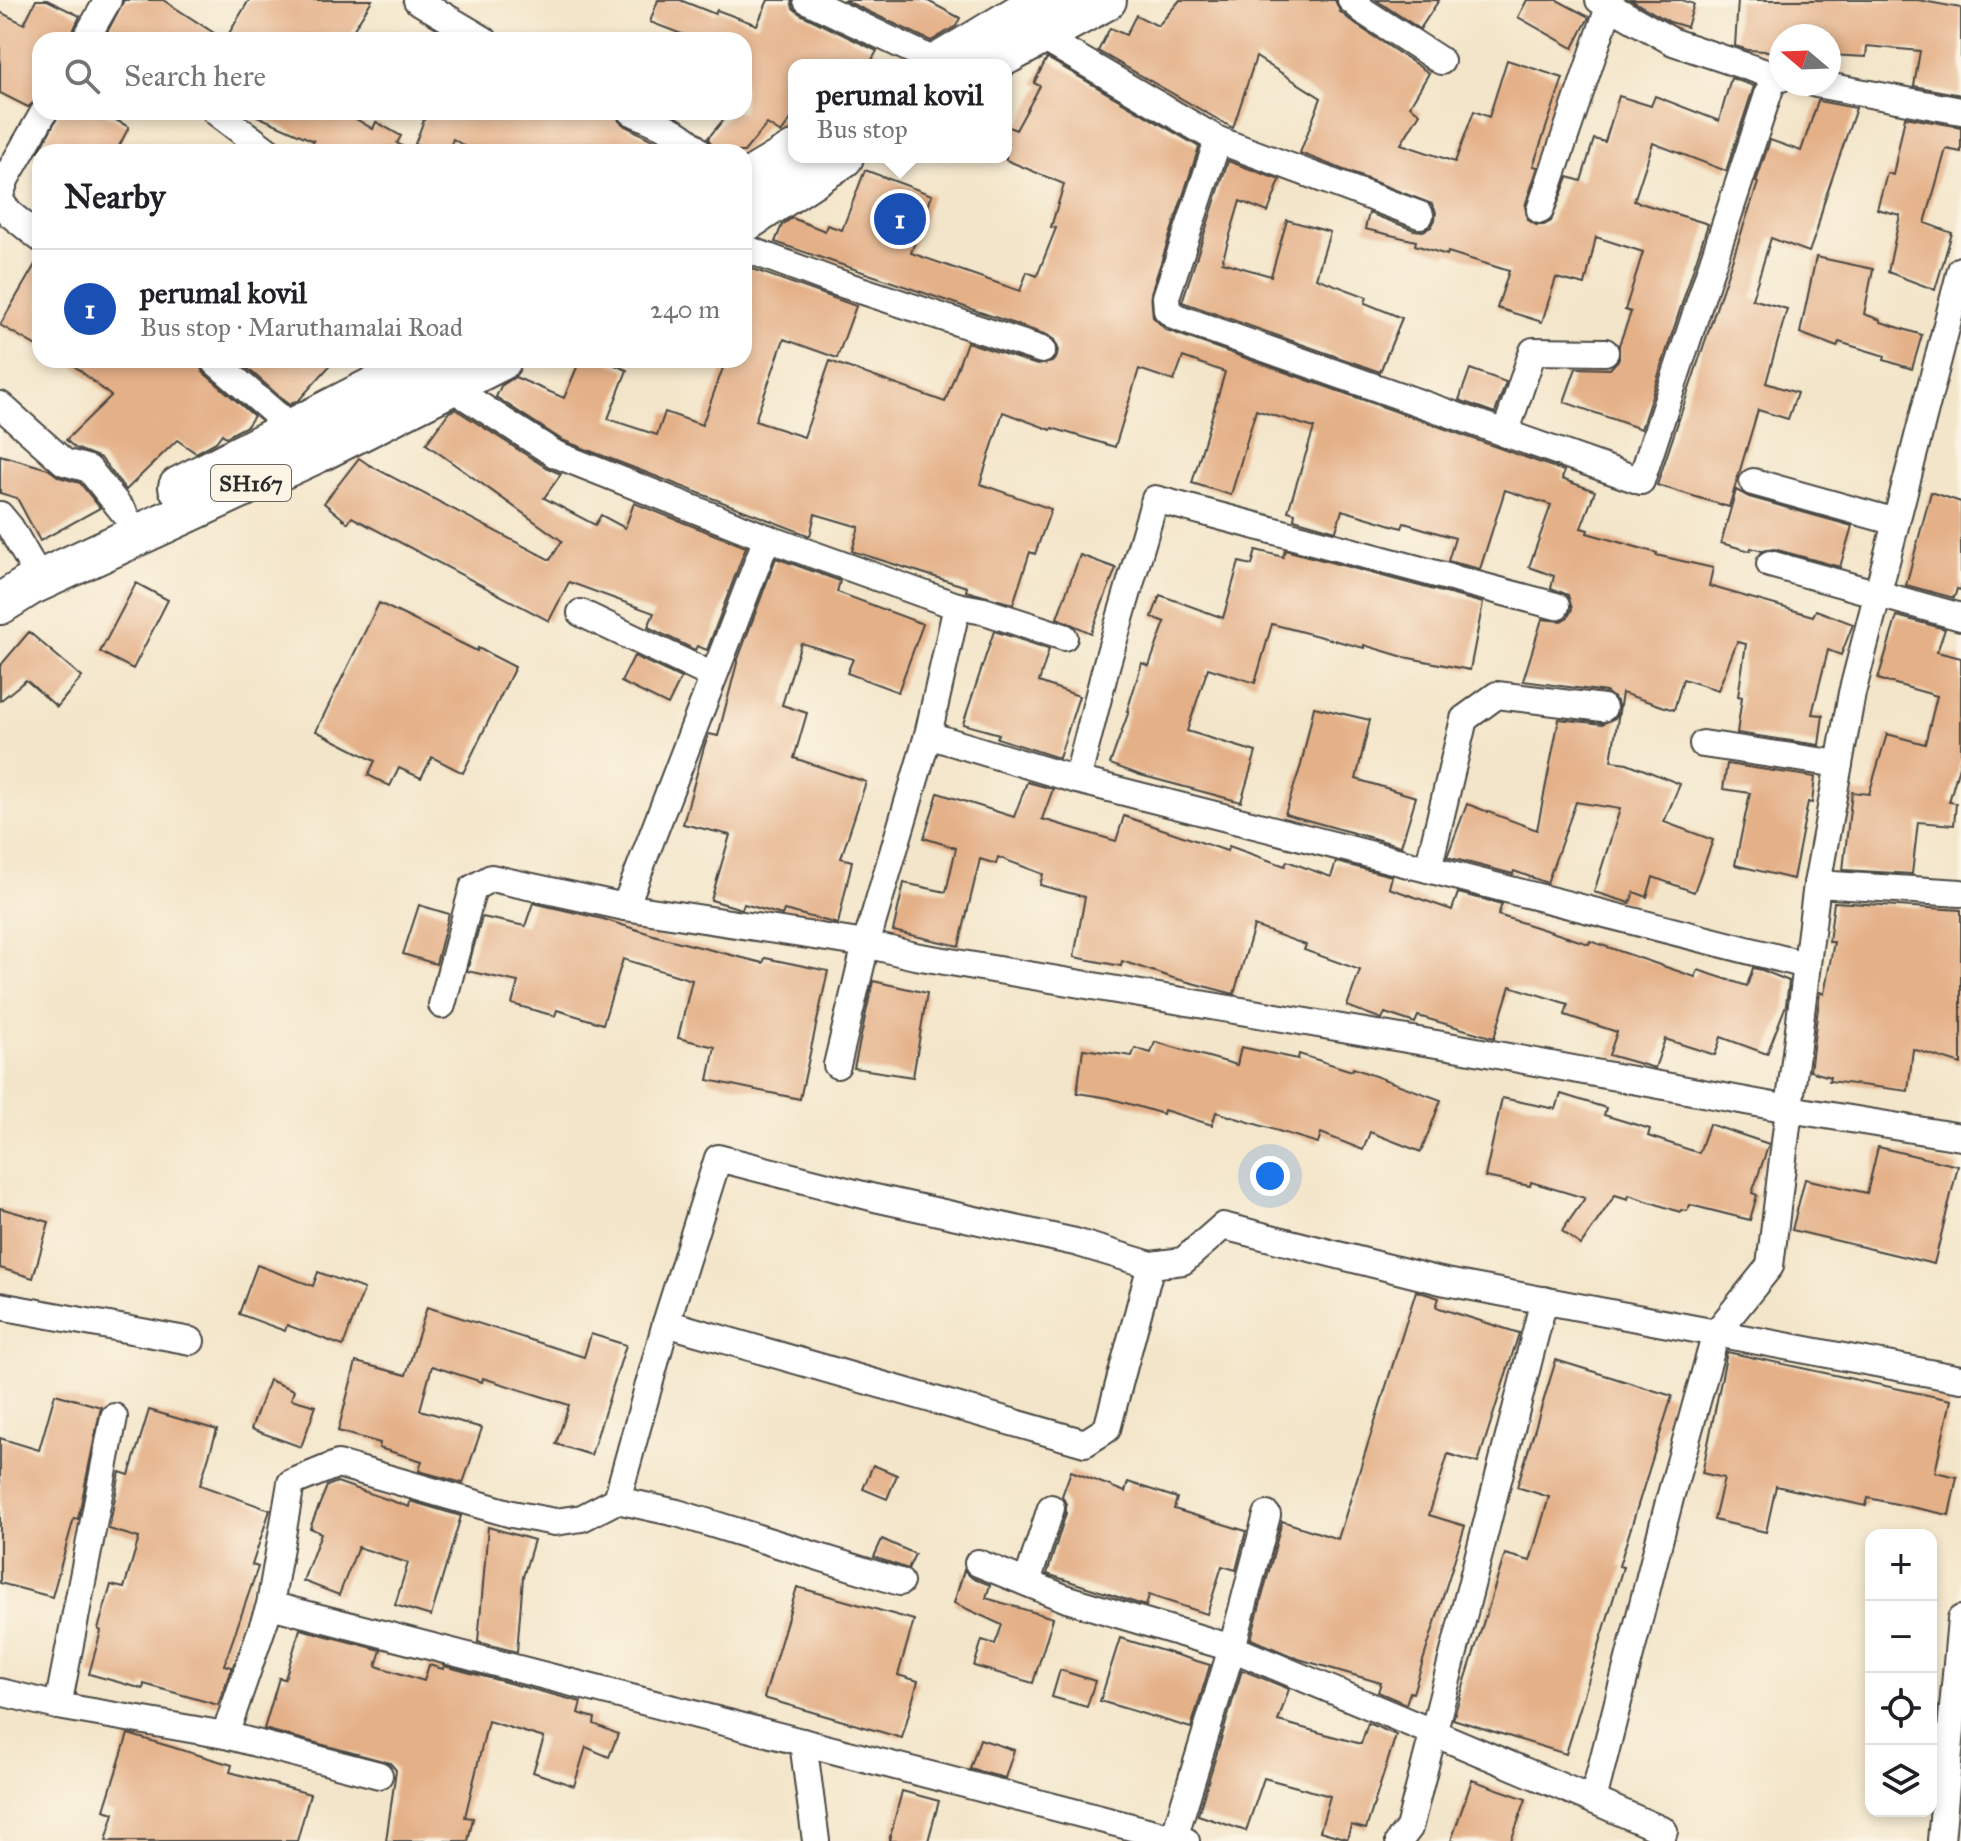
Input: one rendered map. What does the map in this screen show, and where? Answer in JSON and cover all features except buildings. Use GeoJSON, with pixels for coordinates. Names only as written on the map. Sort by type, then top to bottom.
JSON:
{"type":"FeatureCollection","features":[{"type":"Feature","properties":{"kind":"main road"},"geometry":{"type":"LineString","coordinates":[[947,59],[1037,10],[1106,0]]}},
{"type":"Feature","properties":{"kind":"main road"},"geometry":{"type":"LineString","coordinates":[[992,59],[1037,10]]}},
{"type":"Feature","properties":{"kind":"main road"},"geometry":{"type":"LineString","coordinates":[[752,177],[788,156]]}},
{"type":"Feature","properties":{"kind":"main road"},"geometry":{"type":"LineString","coordinates":[[752,217],[834,163]]}},
{"type":"Feature","properties":{"kind":"main road","name":"SH167"},"geometry":{"type":"LineString","coordinates":[[14,568],[293,429],[436,369]]}},
{"type":"Feature","properties":{"kind":"main road","name":"SH167"},"geometry":{"type":"LineString","coordinates":[[0,604],[30,585],[318,452],[436,369]]}},
{"type":"Feature","properties":{"kind":"street"},"geometry":{"type":"LineString","coordinates":[[90,32],[108,0]]}},
{"type":"Feature","properties":{"kind":"street"},"geometry":{"type":"LineString","coordinates":[[417,0],[471,32]]}},
{"type":"Feature","properties":{"kind":"street"},"geometry":{"type":"LineString","coordinates":[[807,0],[928,59]]}},
{"type":"Feature","properties":{"kind":"street"},"geometry":{"type":"LineString","coordinates":[[1351,0],[1441,61]]}},
{"type":"Feature","properties":{"kind":"street"},"geometry":{"type":"LineString","coordinates":[[1540,210],[1604,3],[1673,42],[1769,74]]}},
{"type":"Feature","properties":{"kind":"street"},"geometry":{"type":"LineString","coordinates":[[1037,10],[1218,140],[1420,215]]}},
{"type":"Feature","properties":{"kind":"street"},"geometry":{"type":"LineString","coordinates":[[1841,89],[1961,111]]}},
{"type":"Feature","properties":{"kind":"street"},"geometry":{"type":"LineString","coordinates":[[1218,140],[1166,297],[1167,310],[1188,322],[1641,481],[1772,96]]}},
{"type":"Feature","properties":{"kind":"street"},"geometry":{"type":"LineString","coordinates":[[32,232],[10,214],[0,198],[6,178],[39,120]]}},
{"type":"Feature","properties":{"kind":"street"},"geometry":{"type":"LineString","coordinates":[[227,120],[258,144]]}},
{"type":"Feature","properties":{"kind":"street"},"geometry":{"type":"LineString","coordinates":[[650,120],[674,131],[692,144]]}},
{"type":"Feature","properties":{"kind":"street"},"geometry":{"type":"LineString","coordinates":[[752,251],[1042,350]]}},
{"type":"Feature","properties":{"kind":"street"},"geometry":{"type":"LineString","coordinates":[[1593,1800],[1670,1498],[1716,1333],[1770,1266],[1817,884],[1852,693],[1961,270]]}},
{"type":"Feature","properties":{"kind":"street"},"geometry":{"type":"LineString","coordinates":[[1505,434],[1533,351],[1605,352]]}},
{"type":"Feature","properties":{"kind":"street"},"geometry":{"type":"LineString","coordinates":[[222,368],[293,429]]}},
{"type":"Feature","properties":{"kind":"street"},"geometry":{"type":"LineString","coordinates":[[436,369],[555,454],[767,538],[957,606],[984,611],[1064,637]]}},
{"type":"Feature","properties":{"kind":"street"},"geometry":{"type":"LineString","coordinates":[[0,405],[64,462],[89,469],[125,514]]}},
{"type":"Feature","properties":{"kind":"street"},"geometry":{"type":"LineString","coordinates":[[1753,482],[1896,522]]}},
{"type":"Feature","properties":{"kind":"street"},"geometry":{"type":"LineString","coordinates":[[1077,780],[1155,499],[1556,606]]}},
{"type":"Feature","properties":{"kind":"street"},"geometry":{"type":"LineString","coordinates":[[0,515],[10,527],[14,568]]}},
{"type":"Feature","properties":{"kind":"street"},"geometry":{"type":"LineString","coordinates":[[625,907],[767,538]]}},
{"type":"Feature","properties":{"kind":"street"},"geometry":{"type":"LineString","coordinates":[[1770,564],[1961,617]]}},
{"type":"Feature","properties":{"kind":"street"},"geometry":{"type":"LineString","coordinates":[[837,1065],[866,944],[928,735],[957,606]]}},
{"type":"Feature","properties":{"kind":"street"},"geometry":{"type":"LineString","coordinates":[[581,613],[713,676]]}},
{"type":"Feature","properties":{"kind":"street"},"geometry":{"type":"LineString","coordinates":[[1428,869],[1464,719],[1497,695],[1603,708]]}},
{"type":"Feature","properties":{"kind":"street"},"geometry":{"type":"LineString","coordinates":[[928,735],[1077,780],[1806,965]]}},
{"type":"Feature","properties":{"kind":"street"},"geometry":{"type":"LineString","coordinates":[[1703,744],[1839,764]]}},
{"type":"Feature","properties":{"kind":"street"},"geometry":{"type":"LineString","coordinates":[[442,1005],[473,888],[491,878],[625,907],[866,944],[915,956],[1961,1137]]}},
{"type":"Feature","properties":{"kind":"street"},"geometry":{"type":"LineString","coordinates":[[1817,884],[1961,893]]}},
{"type":"Feature","properties":{"kind":"street"},"geometry":{"type":"LineString","coordinates":[[617,1500],[666,1323],[718,1158],[875,1198],[1075,1242],[1151,1265],[1183,1261],[1223,1226],[1441,1281],[1961,1379]]}},
{"type":"Feature","properties":{"kind":"street"},"geometry":{"type":"LineString","coordinates":[[666,1323],[1085,1443],[1107,1429],[1151,1265]]}},
{"type":"Feature","properties":{"kind":"street"},"geometry":{"type":"LineString","coordinates":[[1399,1841],[1409,1828],[1435,1731],[1544,1300]]}},
{"type":"Feature","properties":{"kind":"street"},"geometry":{"type":"LineString","coordinates":[[0,1306],[191,1341]]}},
{"type":"Feature","properties":{"kind":"street"},"geometry":{"type":"LineString","coordinates":[[58,1706],[114,1417]]}},
{"type":"Feature","properties":{"kind":"street"},"geometry":{"type":"LineString","coordinates":[[225,1735],[270,1605],[291,1483],[338,1464],[512,1514],[555,1522],[582,1518],[617,1500],[677,1513],[900,1582]]}},
{"type":"Feature","properties":{"kind":"street"},"geometry":{"type":"LineString","coordinates":[[1027,1582],[1051,1508]]}},
{"type":"Feature","properties":{"kind":"street"},"geometry":{"type":"LineString","coordinates":[[270,1605],[1177,1840],[1267,1515]]}},
{"type":"Feature","properties":{"kind":"street"},"geometry":{"type":"LineString","coordinates":[[978,1563],[1067,1599],[1232,1648],[1435,1731],[1664,1831],[1661,1841]]}},
{"type":"Feature","properties":{"kind":"street"},"geometry":{"type":"LineString","coordinates":[[1941,1841],[1961,1619]]}},
{"type":"Feature","properties":{"kind":"street"},"geometry":{"type":"LineString","coordinates":[[0,1692],[58,1706],[225,1735],[379,1775]]}},
{"type":"Feature","properties":{"kind":"street"},"geometry":{"type":"LineString","coordinates":[[803,1742],[816,1841]]}},
{"type":"Feature","properties":{"kind":"place","name":"perumal kovil"},"geometry":{"type":"Point","coordinates":[900,219]}}]}
